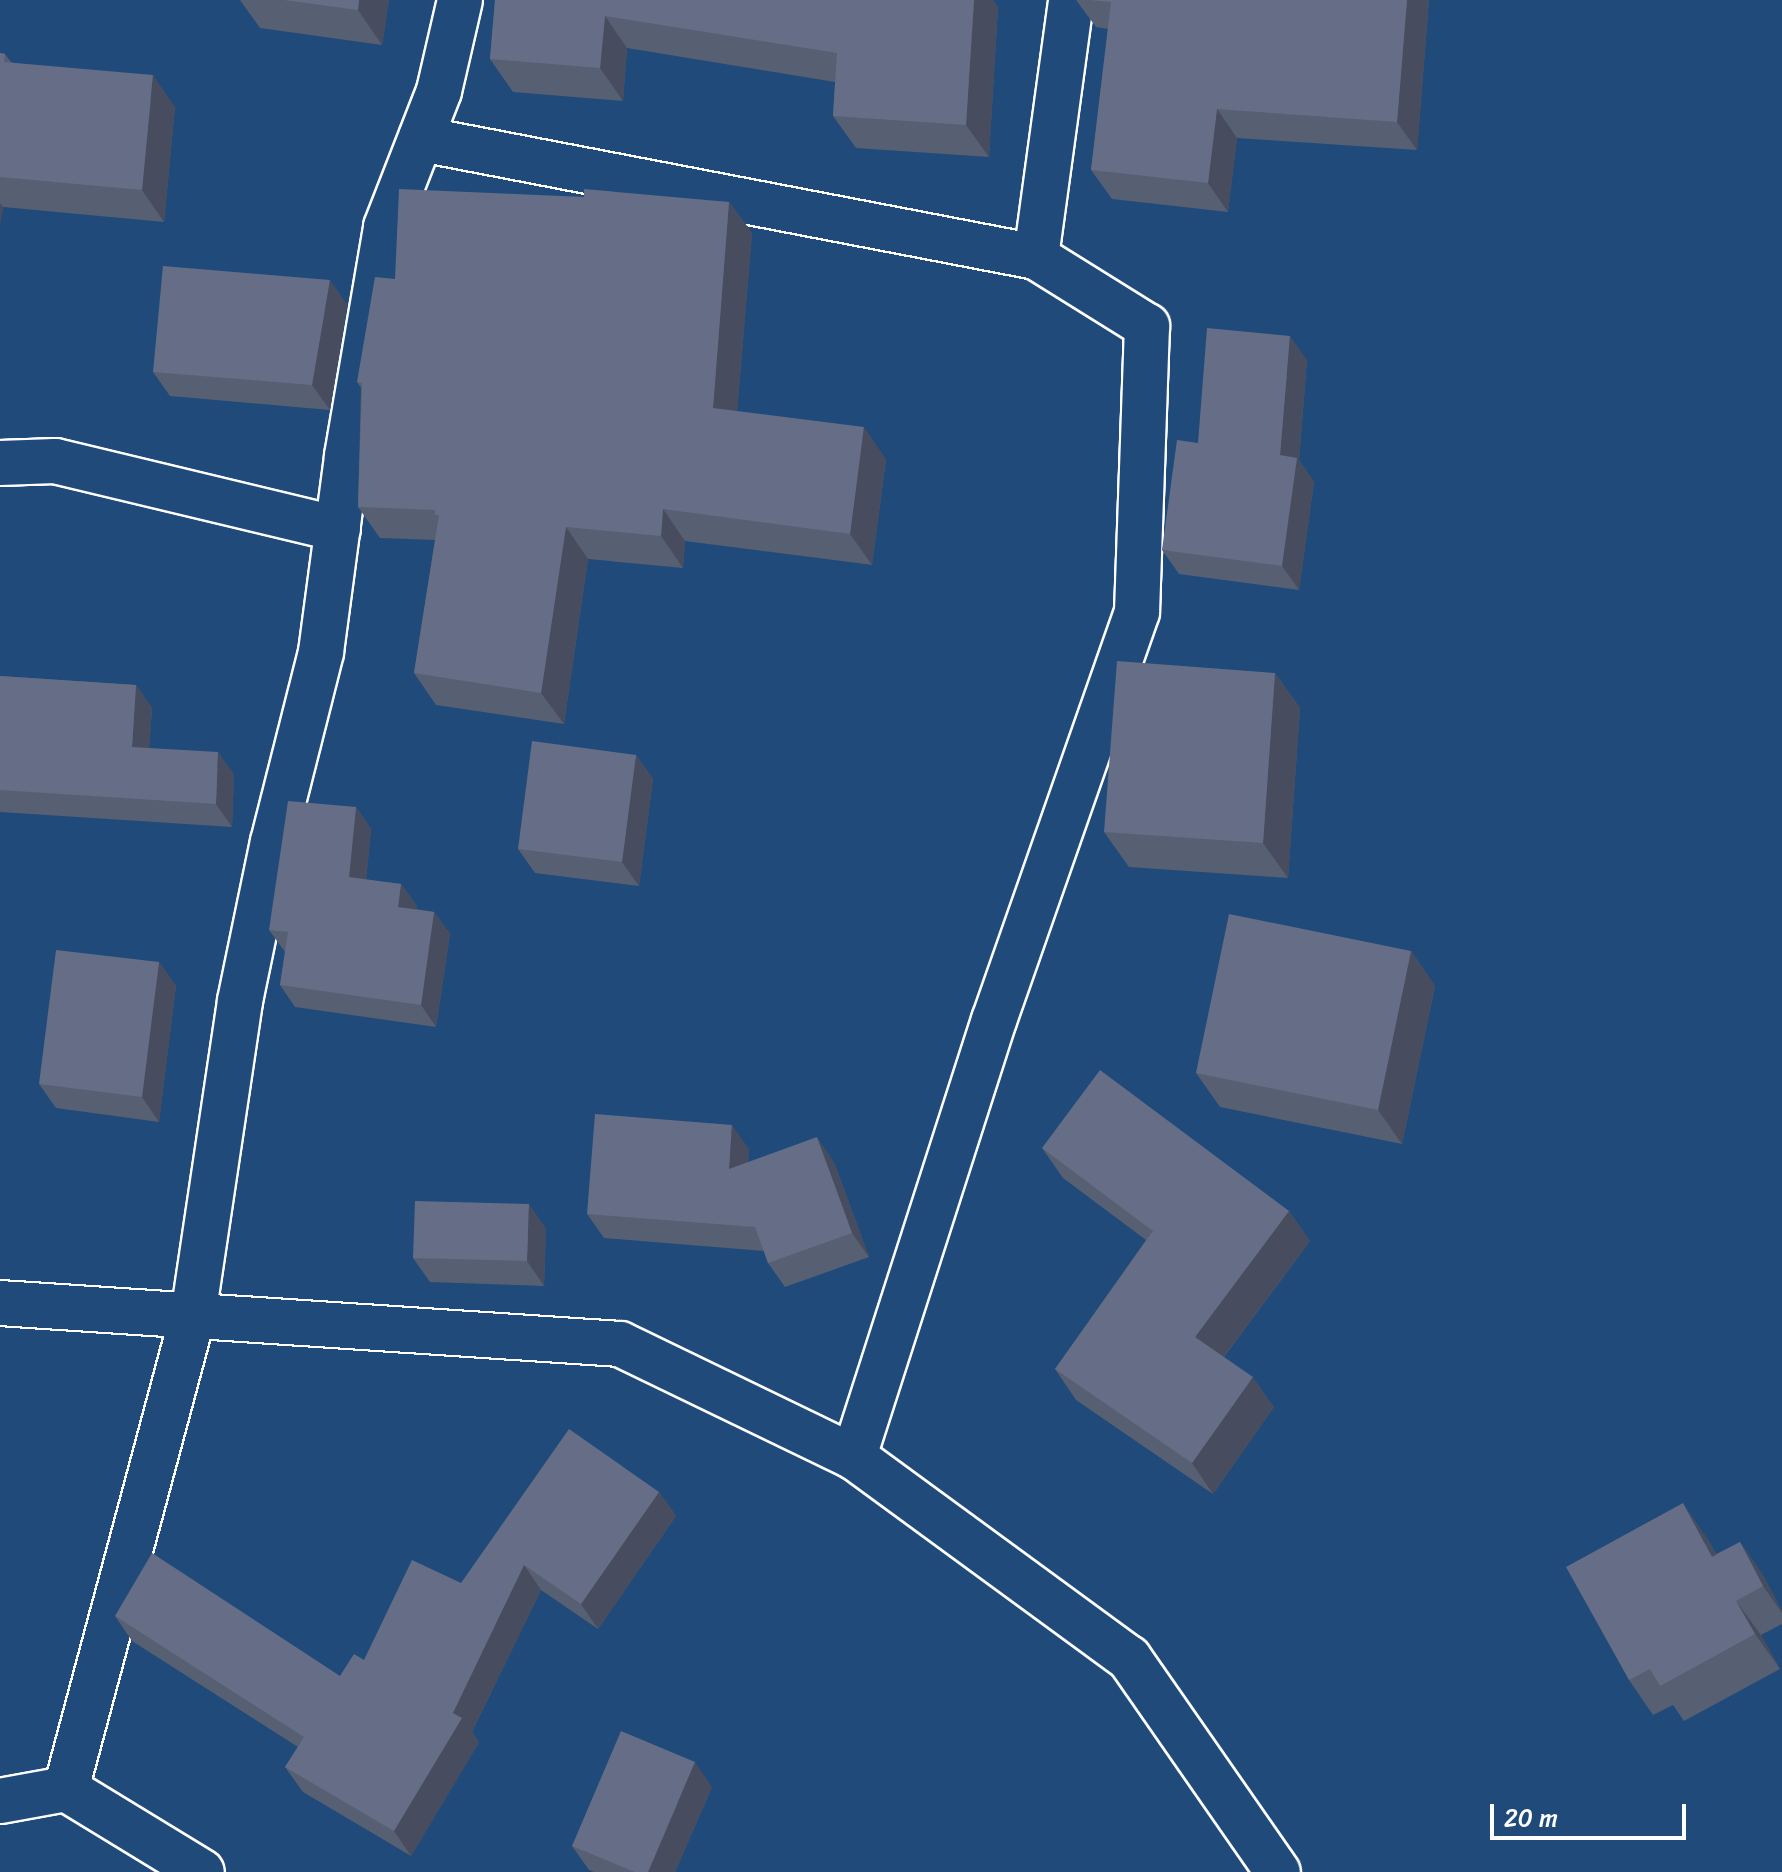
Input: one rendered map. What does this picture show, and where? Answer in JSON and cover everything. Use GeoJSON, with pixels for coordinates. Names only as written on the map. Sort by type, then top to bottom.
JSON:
{"type":"FeatureCollection","features":[{"type":"Feature","properties":{"kind":"street"},"geometry":{"type":"LineString","coordinates":[[66,1789],[193,1316],[240,1001],[273,842],[321,652],[386,227],[439,91],[460,0]]}},
{"type":"Feature","properties":{"kind":"street"},"geometry":{"type":"LineString","coordinates":[[1036,257],[1071,0]]}},
{"type":"Feature","properties":{"kind":"street"},"geometry":{"type":"LineString","coordinates":[[421,139],[1036,257],[1147,326],[1137,612],[994,1020],[854,1457]]}},
{"type":"Feature","properties":{"kind":"street"},"geometry":{"type":"LineString","coordinates":[[0,463],[55,461],[338,529]]}},
{"type":"Feature","properties":{"kind":"street"},"geometry":{"type":"LineString","coordinates":[[0,1303],[620,1344],[854,1457],[1129,1658],[1278,1872]]}},
{"type":"Feature","properties":{"kind":"street"},"geometry":{"type":"LineString","coordinates":[[0,1801],[66,1789],[202,1872]]}},
{"type":"Feature","properties":{"kind":"building"},"geometry":{"type":"Polygon","coordinates":[[[284,0],[359,0],[358,10],[284,0]]]}},
{"type":"Feature","properties":{"kind":"building"},"geometry":{"type":"Polygon","coordinates":[[[495,0],[974,0],[966,125],[833,116],[837,53],[605,16],[600,68],[490,59],[495,0]]]}},
{"type":"Feature","properties":{"kind":"building"},"geometry":{"type":"Polygon","coordinates":[[[1089,0],[1407,0],[1397,122],[1217,109],[1208,183],[1091,170],[1111,2],[1089,0]]]}},
{"type":"Feature","properties":{"kind":"building"},"geometry":{"type":"Polygon","coordinates":[[[0,53],[5,54],[4,62],[153,75],[142,190],[0,177],[0,53]]]}},
{"type":"Feature","properties":{"kind":"building"},"geometry":{"type":"Polygon","coordinates":[[[399,189],[584,197],[584,189],[729,202],[713,408],[864,427],[850,534],[663,509],[661,536],[566,527],[541,693],[414,673],[439,515],[435,515],[435,510],[358,507],[362,383],[357,382],[375,277],[395,279],[399,189]]]}},
{"type":"Feature","properties":{"kind":"building"},"geometry":{"type":"Polygon","coordinates":[[[163,266],[330,280],[312,385],[153,372],[163,266]]]}},
{"type":"Feature","properties":{"kind":"building"},"geometry":{"type":"Polygon","coordinates":[[[1207,328],[1290,336],[1280,455],[1297,458],[1282,566],[1162,550],[1177,440],[1198,443],[1207,328]]]}},
{"type":"Feature","properties":{"kind":"building"},"geometry":{"type":"Polygon","coordinates":[[[1117,661],[1275,673],[1263,843],[1104,832],[1117,661]]]}},
{"type":"Feature","properties":{"kind":"building"},"geometry":{"type":"Polygon","coordinates":[[[0,676],[136,685],[132,747],[218,752],[216,804],[0,790],[0,676]]]}},
{"type":"Feature","properties":{"kind":"building"},"geometry":{"type":"Polygon","coordinates":[[[532,741],[636,755],[622,862],[518,849],[532,741]]]}},
{"type":"Feature","properties":{"kind":"building"},"geometry":{"type":"Polygon","coordinates":[[[288,801],[356,807],[349,877],[401,884],[398,907],[434,912],[421,1005],[280,985],[288,932],[269,930],[288,801]]]}},
{"type":"Feature","properties":{"kind":"building"},"geometry":{"type":"Polygon","coordinates":[[[1229,914],[1411,951],[1378,1110],[1196,1073],[1229,914]]]}},
{"type":"Feature","properties":{"kind":"building"},"geometry":{"type":"Polygon","coordinates":[[[56,950],[159,962],[142,1097],[39,1084],[56,950]]]}},
{"type":"Feature","properties":{"kind":"building"},"geometry":{"type":"Polygon","coordinates":[[[1100,1070],[1289,1211],[1195,1337],[1253,1377],[1192,1463],[1055,1369],[1153,1231],[1042,1148],[1100,1070]]]}},
{"type":"Feature","properties":{"kind":"building"},"geometry":{"type":"Polygon","coordinates":[[[595,1114],[732,1125],[729,1169],[817,1137],[852,1233],[768,1263],[755,1227],[587,1214],[595,1114]]]}},
{"type":"Feature","properties":{"kind":"building"},"geometry":{"type":"Polygon","coordinates":[[[415,1201],[529,1204],[527,1261],[413,1258],[415,1201]]]}},
{"type":"Feature","properties":{"kind":"building"},"geometry":{"type":"Polygon","coordinates":[[[569,1429],[659,1492],[581,1604],[524,1565],[453,1713],[462,1718],[394,1831],[285,1767],[304,1737],[115,1616],[152,1553],[340,1676],[354,1654],[364,1660],[412,1560],[461,1583],[569,1429]]]}},
{"type":"Feature","properties":{"kind":"building"},"geometry":{"type":"Polygon","coordinates":[[[1683,1503],[1712,1557],[1740,1542],[1763,1586],[1736,1601],[1755,1634],[1660,1686],[1650,1669],[1629,1680],[1566,1567],[1683,1503]]]}},
{"type":"Feature","properties":{"kind":"building"},"geometry":{"type":"Polygon","coordinates":[[[621,1731],[695,1762],[648,1872],[635,1872],[572,1846],[621,1731]]]}}]}
